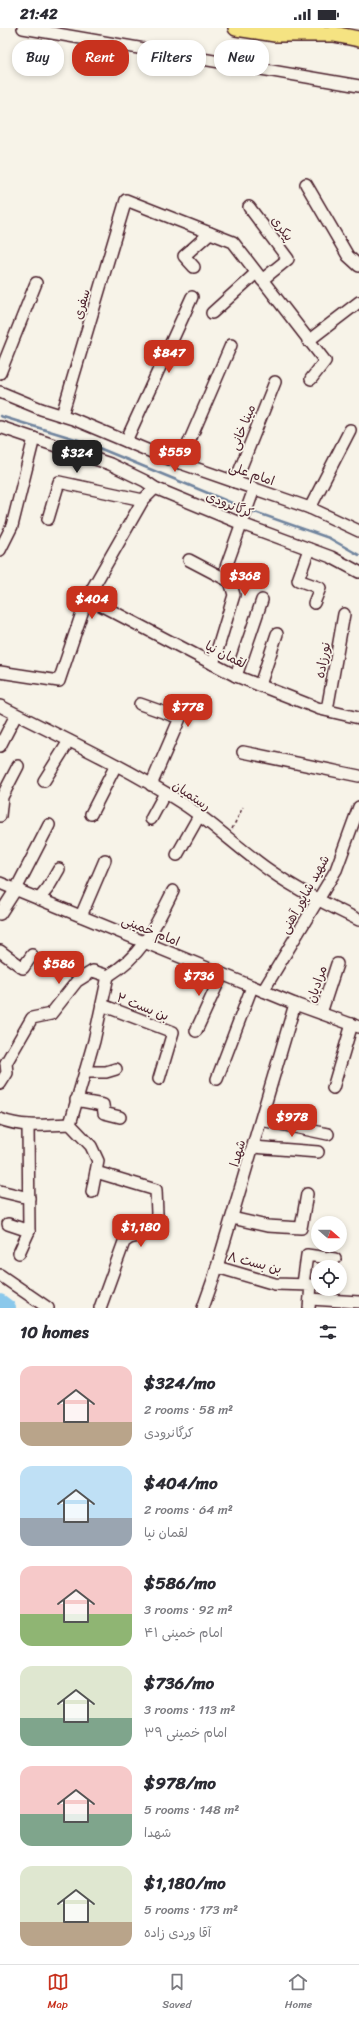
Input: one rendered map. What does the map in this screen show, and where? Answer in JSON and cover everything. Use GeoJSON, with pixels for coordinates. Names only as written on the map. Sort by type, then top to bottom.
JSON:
{"type":"FeatureCollection","features":[{"type":"Feature","properties":{"kind":"highway"},"geometry":{"type":"LineString","coordinates":[[236,28],[275,34],[334,34]]}},
{"type":"Feature","properties":{"kind":"highway"},"geometry":{"type":"LineString","coordinates":[[301,28],[359,38]]}},
{"type":"Feature","properties":{"kind":"street"},"geometry":{"type":"LineString","coordinates":[[23,28],[359,86]]}},
{"type":"Feature","properties":{"kind":"street"},"geometry":{"type":"LineString","coordinates":[[306,184],[348,256],[359,266]]}},
{"type":"Feature","properties":{"kind":"street","name":"سفری"},"geometry":{"type":"LineString","coordinates":[[62,415],[126,200],[210,233]]}},
{"type":"Feature","properties":{"kind":"street","name":"پیکری"},"geometry":{"type":"LineString","coordinates":[[249,207],[288,259],[259,276]]}},
{"type":"Feature","properties":{"kind":"street"},"geometry":{"type":"LineString","coordinates":[[194,267],[184,256],[210,233],[232,242],[325,362],[311,379]]}},
{"type":"Feature","properties":{"kind":"street"},"geometry":{"type":"LineString","coordinates":[[212,313],[259,276]]}},
{"type":"Feature","properties":{"kind":"street"},"geometry":{"type":"LineString","coordinates":[[0,373],[36,283]]}},
{"type":"Feature","properties":{"kind":"street"},"geometry":{"type":"LineString","coordinates":[[126,441],[192,297]]}},
{"type":"Feature","properties":{"kind":"street"},"geometry":{"type":"LineString","coordinates":[[308,340],[359,302]]}},
{"type":"Feature","properties":{"kind":"street"},"geometry":{"type":"LineString","coordinates":[[180,463],[230,345]]}},
{"type":"Feature","properties":{"kind":"street","name":"مینا خانی"},"geometry":{"type":"LineString","coordinates":[[235,482],[275,382]]}},
{"type":"Feature","properties":{"kind":"street","name":"امام علی"},"geometry":{"type":"LineString","coordinates":[[0,392],[41,410],[62,415],[180,463],[310,508],[359,530]]}},
{"type":"Feature","properties":{"kind":"street","name":"کرگانرودی"},"geometry":{"type":"LineString","coordinates":[[0,427],[110,464],[145,481],[155,488],[242,524],[331,557],[359,572]]}},
{"type":"Feature","properties":{"kind":"street"},"geometry":{"type":"LineString","coordinates":[[310,508],[350,430]]}},
{"type":"Feature","properties":{"kind":"street"},"geometry":{"type":"LineString","coordinates":[[0,550],[3,539],[12,526],[34,438]]}},
{"type":"Feature","properties":{"kind":"street"},"geometry":{"type":"LineString","coordinates":[[48,519],[60,482],[143,500]]}},
{"type":"Feature","properties":{"kind":"street"},"geometry":{"type":"LineString","coordinates":[[0,672],[59,681],[87,598],[143,500],[155,488]]}},
{"type":"Feature","properties":{"kind":"street"},"geometry":{"type":"LineString","coordinates":[[213,664],[234,595],[226,567],[254,489]]}},
{"type":"Feature","properties":{"kind":"street"},"geometry":{"type":"LineString","coordinates":[[309,549],[298,580],[320,588],[314,603]]}},
{"type":"Feature","properties":{"kind":"street"},"geometry":{"type":"LineString","coordinates":[[189,560],[231,582]]}},
{"type":"Feature","properties":{"kind":"street","name":"لقمان نیا"},"geometry":{"type":"LineString","coordinates":[[87,598],[236,676],[327,710],[359,718]]}},
{"type":"Feature","properties":{"kind":"street"},"geometry":{"type":"LineString","coordinates":[[236,676],[262,600]]}},
{"type":"Feature","properties":{"kind":"street","name":"نورزاده"},"geometry":{"type":"LineString","coordinates":[[327,710],[344,614]]}},
{"type":"Feature","properties":{"kind":"street"},"geometry":{"type":"LineString","coordinates":[[260,685],[277,634]]}},
{"type":"Feature","properties":{"kind":"street"},"geometry":{"type":"LineString","coordinates":[[140,704],[180,718],[151,785]]}},
{"type":"Feature","properties":{"kind":"street","name":"رستمیان"},"geometry":{"type":"LineString","coordinates":[[0,706],[116,765],[165,793],[199,816],[270,870],[318,900],[359,920]]}},
{"type":"Feature","properties":{"kind":"street"},"geometry":{"type":"LineString","coordinates":[[0,746],[16,715]]}},
{"type":"Feature","properties":{"kind":"street"},"geometry":{"type":"LineString","coordinates":[[44,781],[69,741]]}},
{"type":"Feature","properties":{"kind":"street"},"geometry":{"type":"LineString","coordinates":[[243,752],[359,776]]}},
{"type":"Feature","properties":{"kind":"street"},"geometry":{"type":"LineString","coordinates":[[91,814],[116,765]]}},
{"type":"Feature","properties":{"kind":"street"},"geometry":{"type":"LineString","coordinates":[[0,816],[2,797],[18,766]]}},
{"type":"Feature","properties":{"kind":"street"},"geometry":{"type":"LineString","coordinates":[[151,819],[165,793]]}},
{"type":"Feature","properties":{"kind":"street","name":"شهید شاپور آهنی"},"geometry":{"type":"LineString","coordinates":[[263,991],[336,870],[356,824],[359,806]]}},
{"type":"Feature","properties":{"kind":"street"},"geometry":{"type":"LineString","coordinates":[[177,855],[199,816]]}},
{"type":"Feature","properties":{"kind":"street"},"geometry":{"type":"LineString","coordinates":[[0,914],[16,889],[49,825]]}},
{"type":"Feature","properties":{"kind":"street"},"geometry":{"type":"LineString","coordinates":[[81,916],[105,860]]}},
{"type":"Feature","properties":{"kind":"street"},"geometry":{"type":"LineString","coordinates":[[39,899],[48,888],[59,869]]}},
{"type":"Feature","properties":{"kind":"street","name":"امام خمینی"},"geometry":{"type":"LineString","coordinates":[[0,883],[295,1004],[355,1026]]}},
{"type":"Feature","properties":{"kind":"street"},"geometry":{"type":"LineString","coordinates":[[0,1084],[6,1073],[3,1062],[32,1018],[51,1014],[77,981],[92,971],[108,976],[120,969],[146,943],[173,891]]}},
{"type":"Feature","properties":{"kind":"street"},"geometry":{"type":"LineString","coordinates":[[0,951],[23,968],[32,955]]}},
{"type":"Feature","properties":{"kind":"street","name":"مرادیان"},"geometry":{"type":"LineString","coordinates":[[321,1013],[337,964]]}},
{"type":"Feature","properties":{"kind":"street"},"geometry":{"type":"LineString","coordinates":[[196,1031],[222,974]]}},
{"type":"Feature","properties":{"kind":"street"},"geometry":{"type":"LineString","coordinates":[[70,1124],[85,1072],[108,976]]}},
{"type":"Feature","properties":{"kind":"street"},"geometry":{"type":"LineString","coordinates":[[217,1079],[252,986]]}},
{"type":"Feature","properties":{"kind":"street","name":"شهدا"},"geometry":{"type":"LineString","coordinates":[[203,1308],[232,1218],[295,1004]]}},
{"type":"Feature","properties":{"kind":"street","name":"بن بست ۲"},"geometry":{"type":"LineString","coordinates":[[102,1005],[173,1032],[159,1079]]}},
{"type":"Feature","properties":{"kind":"street"},"geometry":{"type":"LineString","coordinates":[[332,1088],[355,1026]]}},
{"type":"Feature","properties":{"kind":"street"},"geometry":{"type":"LineString","coordinates":[[85,1072],[106,1072],[116,1069]]}},
{"type":"Feature","properties":{"kind":"street"},"geometry":{"type":"LineString","coordinates":[[76,1100],[103,1105],[104,1113],[120,1117]]}},
{"type":"Feature","properties":{"kind":"street"},"geometry":{"type":"LineString","coordinates":[[0,1119],[10,1123],[28,1125],[70,1124],[91,1146],[98,1161],[92,1192]]}},
{"type":"Feature","properties":{"kind":"street"},"geometry":{"type":"LineString","coordinates":[[261,1120],[328,1134]]}},
{"type":"Feature","properties":{"kind":"street"},"geometry":{"type":"LineString","coordinates":[[19,1253],[29,1231],[28,1125]]}},
{"type":"Feature","properties":{"kind":"street"},"geometry":{"type":"LineString","coordinates":[[253,1147],[318,1152]]}},
{"type":"Feature","properties":{"kind":"street"},"geometry":{"type":"LineString","coordinates":[[96,1172],[156,1190],[157,1214],[151,1233],[141,1237],[130,1238],[124,1242],[100,1308]]}},
{"type":"Feature","properties":{"kind":"street"},"geometry":{"type":"LineString","coordinates":[[0,1191],[29,1198]]}},
{"type":"Feature","properties":{"kind":"street"},"geometry":{"type":"LineString","coordinates":[[232,1218],[267,1226],[301,1228],[307,1194]]}},
{"type":"Feature","properties":{"kind":"street"},"geometry":{"type":"LineString","coordinates":[[8,1224],[29,1231]]}},
{"type":"Feature","properties":{"kind":"street"},"geometry":{"type":"LineString","coordinates":[[335,1259],[307,1255],[303,1284],[311,1284],[310,1303],[359,1302]]}},
{"type":"Feature","properties":{"kind":"street","name":"بن بست ۸"},"geometry":{"type":"LineString","coordinates":[[217,1267],[276,1284],[303,1284]]}},
{"type":"Feature","properties":{"kind":"street"},"geometry":{"type":"LineString","coordinates":[[0,1275],[48,1308]]}},
{"type":"Feature","properties":{"kind":"path"},"geometry":{"type":"LineString","coordinates":[[228,838],[244,807]]}},
{"type":"Feature","properties":{"kind":"waterway"},"geometry":{"type":"LineString","coordinates":[[0,416],[82,441],[244,508]]}},
{"type":"Feature","properties":{"kind":"waterway"},"geometry":{"type":"LineString","coordinates":[[249,510],[329,538],[359,555]]}},
{"type":"Feature","properties":{"kind":"waterway"},"geometry":{"type":"LineString","coordinates":[[0,1302],[8,1308]]}}]}
